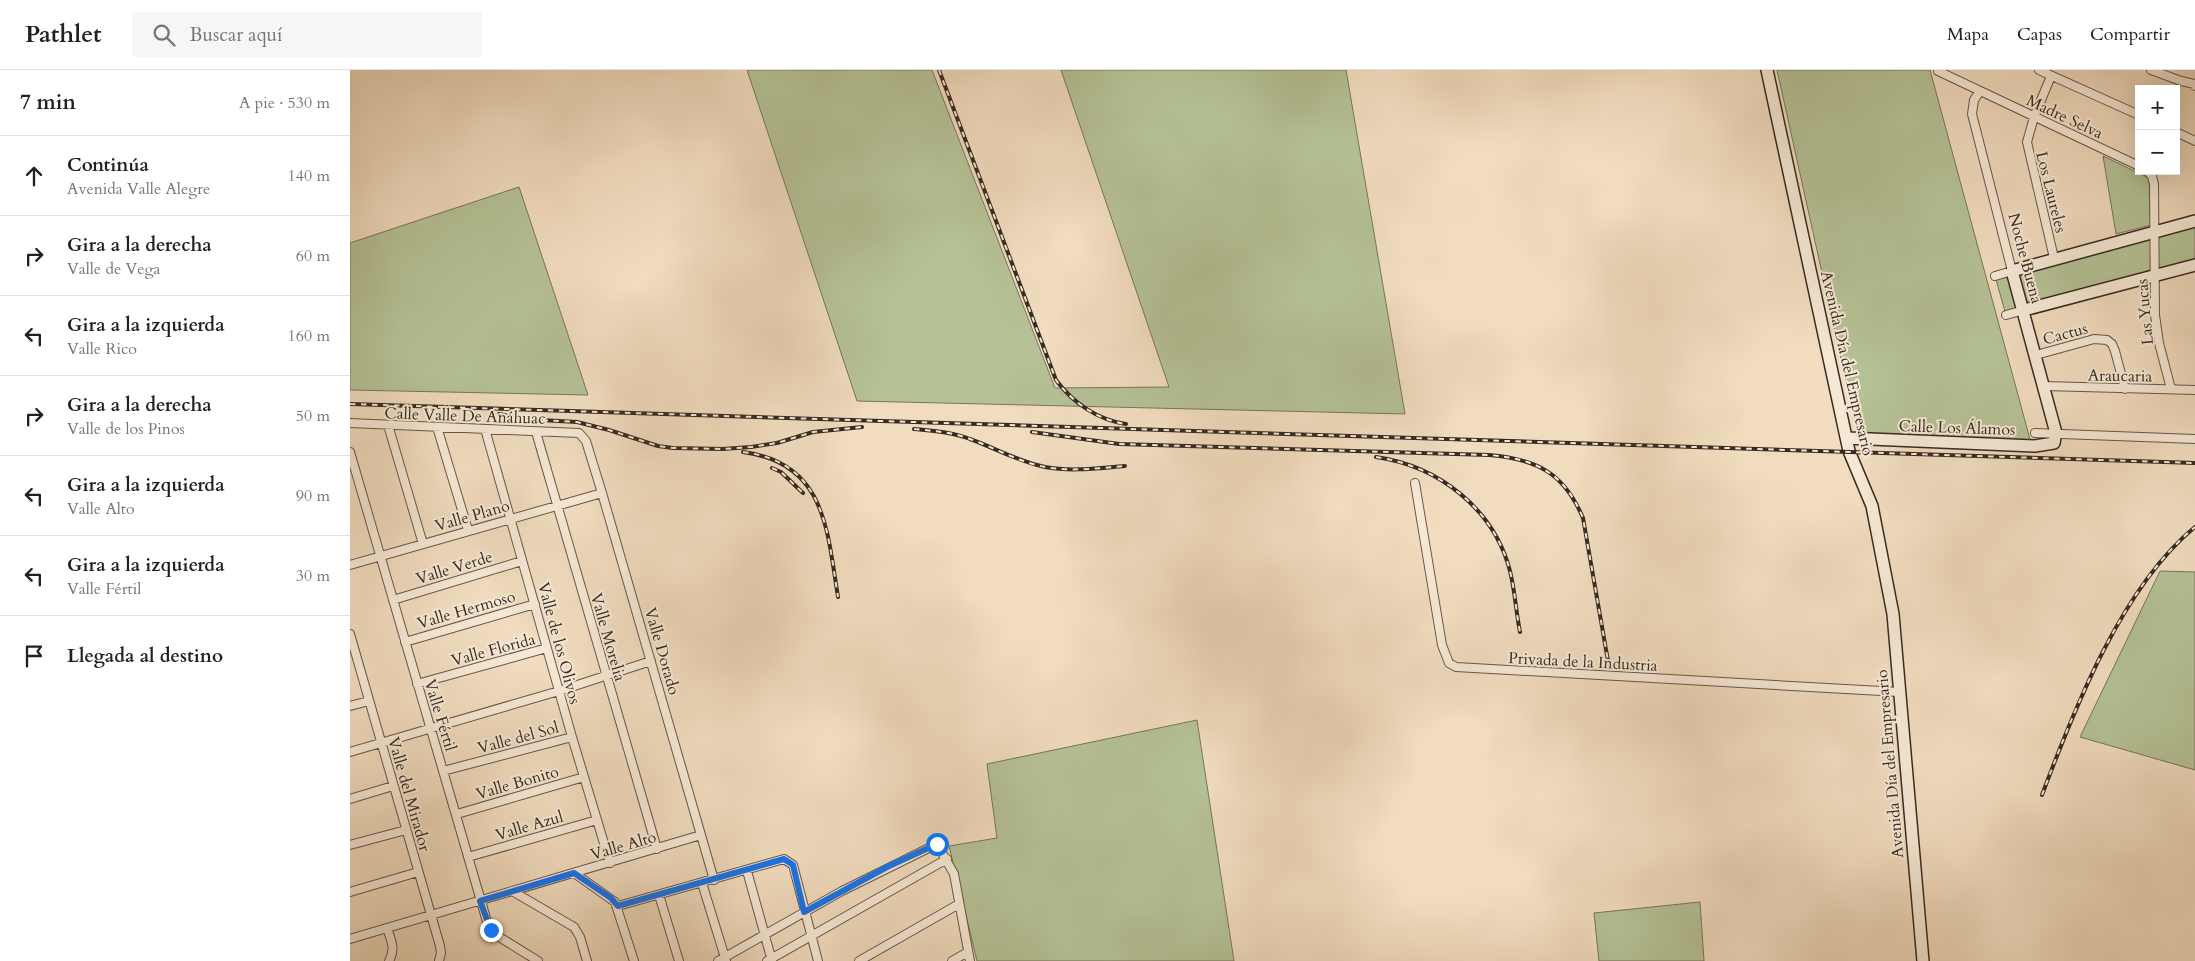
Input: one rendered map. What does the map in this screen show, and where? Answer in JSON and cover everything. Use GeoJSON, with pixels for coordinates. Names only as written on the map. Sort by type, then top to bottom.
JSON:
{"type":"FeatureCollection","features":[{"type":"Feature","properties":{"kind":"street","name":"Avenida Día del Empresario"},"geometry":{"type":"LineString","coordinates":[[1767,70],[1849,450],[1872,506],[1894,614],[1899,692],[1923,961]]}},
{"type":"Feature","properties":{"kind":"street"},"geometry":{"type":"LineString","coordinates":[[2039,70],[2135,113]]}},
{"type":"Feature","properties":{"kind":"street"},"geometry":{"type":"LineString","coordinates":[[2151,70],[2195,85]]}},
{"type":"Feature","properties":{"kind":"street","name":"Madre Selva"},"geometry":{"type":"LineString","coordinates":[[1938,71],[2135,164]]}},
{"type":"Feature","properties":{"kind":"street","name":"Los Laureles"},"geometry":{"type":"LineString","coordinates":[[2051,76],[2027,136],[2027,148],[2054,258]]}},
{"type":"Feature","properties":{"kind":"street","name":"Noche Buena"},"geometry":{"type":"LineString","coordinates":[[1980,91],[1974,100],[1972,114],[2056,433]]}},
{"type":"Feature","properties":{"kind":"street"},"geometry":{"type":"LineString","coordinates":[[2180,134],[2195,141]]}},
{"type":"Feature","properties":{"kind":"street"},"geometry":{"type":"LineString","coordinates":[[2150,175],[2154,180],[2156,232]]}},
{"type":"Feature","properties":{"kind":"street"},"geometry":{"type":"LineString","coordinates":[[1995,276],[2054,258],[2195,221]]}},
{"type":"Feature","properties":{"kind":"street","name":"Las Yucas"},"geometry":{"type":"LineString","coordinates":[[2156,232],[2154,274],[2159,342],[2170,389]]}},
{"type":"Feature","properties":{"kind":"street"},"geometry":{"type":"LineString","coordinates":[[2006,315],[2195,264]]}},
{"type":"Feature","properties":{"kind":"street","name":"Cactus"},"geometry":{"type":"LineString","coordinates":[[2036,355],[2094,339],[2107,340],[2112,344],[2115,351],[2125,389]]}},
{"type":"Feature","properties":{"kind":"street","name":"Araucaria"},"geometry":{"type":"LineString","coordinates":[[2044,386],[2195,390]]}},
{"type":"Feature","properties":{"kind":"street","name":"Calle Valle De Anáhuac"},"geometry":{"type":"LineString","coordinates":[[350,424],[579,433]]}},
{"type":"Feature","properties":{"kind":"street"},"geometry":{"type":"LineString","coordinates":[[388,425],[423,544]]}},
{"type":"Feature","properties":{"kind":"street"},"geometry":{"type":"LineString","coordinates":[[437,427],[468,530]]}},
{"type":"Feature","properties":{"kind":"street","name":"Valle de los Olivos"},"geometry":{"type":"LineString","coordinates":[[485,429],[558,691],[610,864]]}},
{"type":"Feature","properties":{"kind":"street","name":"Valle Morelia"},"geometry":{"type":"LineString","coordinates":[[536,432],[657,849]]}},
{"type":"Feature","properties":{"kind":"street","name":"Valle Dorado"},"geometry":{"type":"LineString","coordinates":[[579,433],[586,441],[602,493],[714,880]]}},
{"type":"Feature","properties":{"kind":"street","name":"Calle Los Álamos"},"geometry":{"type":"LineString","coordinates":[[2035,433],[2195,439]]}},
{"type":"Feature","properties":{"kind":"street","name":"Calle Los Álamos"},"geometry":{"type":"LineString","coordinates":[[1847,438],[2045,446],[2054,444],[2056,433]]}},
{"type":"Feature","properties":{"kind":"street","name":"Valle Fértil"},"geometry":{"type":"LineString","coordinates":[[350,452],[417,684],[457,814],[480,901],[491,930],[538,961]]}},
{"type":"Feature","properties":{"kind":"street","name":"Privada de la Industria"},"geometry":{"type":"LineString","coordinates":[[1415,483],[1442,645],[1449,663],[1456,667],[1899,692]]}},
{"type":"Feature","properties":{"kind":"street","name":"Valle Plano"},"geometry":{"type":"LineString","coordinates":[[350,565],[556,504],[602,493]]}},
{"type":"Feature","properties":{"kind":"street","name":"Valle Verde"},"geometry":{"type":"LineString","coordinates":[[393,600],[522,561]]}},
{"type":"Feature","properties":{"kind":"street","name":"Valle Hermoso"},"geometry":{"type":"LineString","coordinates":[[405,642],[535,604]]}},
{"type":"Feature","properties":{"kind":"street","name":"Valle del Mirador"},"geometry":{"type":"LineString","coordinates":[[350,634],[353,657],[369,700],[432,915],[440,946],[438,961]]}},
{"type":"Feature","properties":{"kind":"street","name":"Valle Florida"},"geometry":{"type":"LineString","coordinates":[[417,684],[547,648]]}},
{"type":"Feature","properties":{"kind":"street"},"geometry":{"type":"LineString","coordinates":[[350,752],[558,691],[651,661]]}},
{"type":"Feature","properties":{"kind":"street"},"geometry":{"type":"LineString","coordinates":[[350,706],[369,700]]}},
{"type":"Feature","properties":{"kind":"street","name":"Valle del Sol"},"geometry":{"type":"LineString","coordinates":[[443,771],[572,737]]}},
{"type":"Feature","properties":{"kind":"street","name":"Valle Bonito"},"geometry":{"type":"LineString","coordinates":[[457,814],[584,777]]}},
{"type":"Feature","properties":{"kind":"street"},"geometry":{"type":"LineString","coordinates":[[350,799],[393,786]]}},
{"type":"Feature","properties":{"kind":"street","name":"Valle Azul"},"geometry":{"type":"LineString","coordinates":[[468,857],[597,820]]}},
{"type":"Feature","properties":{"kind":"street"},"geometry":{"type":"LineString","coordinates":[[350,845],[406,830]]}},
{"type":"Feature","properties":{"kind":"street","name":"Valle Alto"},"geometry":{"type":"LineString","coordinates":[[350,939],[610,864],[701,835]]}},
{"type":"Feature","properties":{"kind":"street"},"geometry":{"type":"LineString","coordinates":[[702,883],[723,960],[804,912],[887,867],[937,844],[954,874],[970,961]]}},
{"type":"Feature","properties":{"kind":"street"},"geometry":{"type":"LineString","coordinates":[[618,906],[784,859],[793,865],[818,961]]}},
{"type":"Feature","properties":{"kind":"street"},"geometry":{"type":"LineString","coordinates":[[747,871],[770,960],[947,859]]}},
{"type":"Feature","properties":{"kind":"street"},"geometry":{"type":"LineString","coordinates":[[350,892],[418,872]]}},
{"type":"Feature","properties":{"kind":"street"},"geometry":{"type":"LineString","coordinates":[[574,873],[611,898],[618,906],[634,961]]}},
{"type":"Feature","properties":{"kind":"street"},"geometry":{"type":"LineString","coordinates":[[512,891],[574,927],[580,937],[586,961]]}},
{"type":"Feature","properties":{"kind":"street"},"geometry":{"type":"LineString","coordinates":[[659,895],[678,961]]}},
{"type":"Feature","properties":{"kind":"street"},"geometry":{"type":"LineString","coordinates":[[859,961],[959,904]]}},
{"type":"Feature","properties":{"kind":"street"},"geometry":{"type":"LineString","coordinates":[[387,928],[393,945],[389,961]]}},
{"type":"Feature","properties":{"kind":"street"},"geometry":{"type":"LineString","coordinates":[[952,961],[968,952]]}},
{"type":"Feature","properties":{"kind":"green space"},"geometry":{"type":"Polygon","coordinates":[[[747,70],[932,70],[1055,388],[1169,387],[1061,70],[1346,70],[1405,414],[857,401],[747,70]]]}},
{"type":"Feature","properties":{"kind":"green space"},"geometry":{"type":"Polygon","coordinates":[[[1777,70],[1930,70],[2031,443],[1858,435],[1777,70]]]}},
{"type":"Feature","properties":{"kind":"green space"},"geometry":{"type":"Polygon","coordinates":[[[2103,156],[2135,171],[2135,175],[2143,175],[2149,178],[2151,225],[2116,234],[2103,156]]]}},
{"type":"Feature","properties":{"kind":"green space"},"geometry":{"type":"Polygon","coordinates":[[[519,187],[588,395],[350,390],[350,243],[519,187]]]}},
{"type":"Feature","properties":{"kind":"green space"},"geometry":{"type":"Polygon","coordinates":[[[2195,221],[2195,265],[2006,315],[1995,276],[2195,221]]]}},
{"type":"Feature","properties":{"kind":"green space"},"geometry":{"type":"Polygon","coordinates":[[[2160,571],[2195,572],[2195,770],[2080,737],[2160,571]]]}},
{"type":"Feature","properties":{"kind":"green space"},"geometry":{"type":"Polygon","coordinates":[[[1197,720],[1234,961],[977,961],[949,846],[997,838],[987,764],[1197,720]]]}},
{"type":"Feature","properties":{"kind":"green space"},"geometry":{"type":"Polygon","coordinates":[[[1700,902],[1704,961],[1599,961],[1594,913],[1700,902]]]}},
{"type":"Feature","properties":{"kind":"railway"},"geometry":{"type":"LineString","coordinates":[[939,70],[1056,380],[1070,396],[1087,409],[1106,419],[1126,424]]}},
{"type":"Feature","properties":{"kind":"railway"},"geometry":{"type":"LineString","coordinates":[[350,404],[2195,463]]}},
{"type":"Feature","properties":{"kind":"railway"},"geometry":{"type":"LineString","coordinates":[[499,414],[522,419],[577,422],[658,446],[673,448],[723,449],[751,447],[777,443],[813,432],[862,427]]}},
{"type":"Feature","properties":{"kind":"railway"},"geometry":{"type":"LineString","coordinates":[[914,429],[942,432],[963,437],[1035,465],[1045,467],[1095,469],[1125,466]]}},
{"type":"Feature","properties":{"kind":"railway"},"geometry":{"type":"LineString","coordinates":[[1032,432],[1119,444],[1489,455],[1521,460],[1535,465],[1558,479],[1567,490],[1583,518],[1608,661]]}},
{"type":"Feature","properties":{"kind":"railway"},"geometry":{"type":"LineString","coordinates":[[743,452],[770,459],[791,470],[807,485],[818,504],[825,525],[838,597]]}},
{"type":"Feature","properties":{"kind":"railway"},"geometry":{"type":"LineString","coordinates":[[1376,457],[1399,462],[1421,470],[1442,481],[1461,494],[1477,510],[1491,528],[1502,549],[1510,571],[1520,632]]}},
{"type":"Feature","properties":{"kind":"railway"},"geometry":{"type":"LineString","coordinates":[[772,468],[781,472],[803,493]]}},
{"type":"Feature","properties":{"kind":"railway"},"geometry":{"type":"LineString","coordinates":[[2042,795],[2086,687],[2123,615],[2145,582],[2169,552],[2195,527]]}},
{"type":"Feature","properties":{"kind":"route"},"geometry":{"type":"LineString","coordinates":[[491,930],[480,901],[574,873],[611,898],[618,906],[784,859],[793,865],[804,912],[887,867],[937,844]]}}]}
